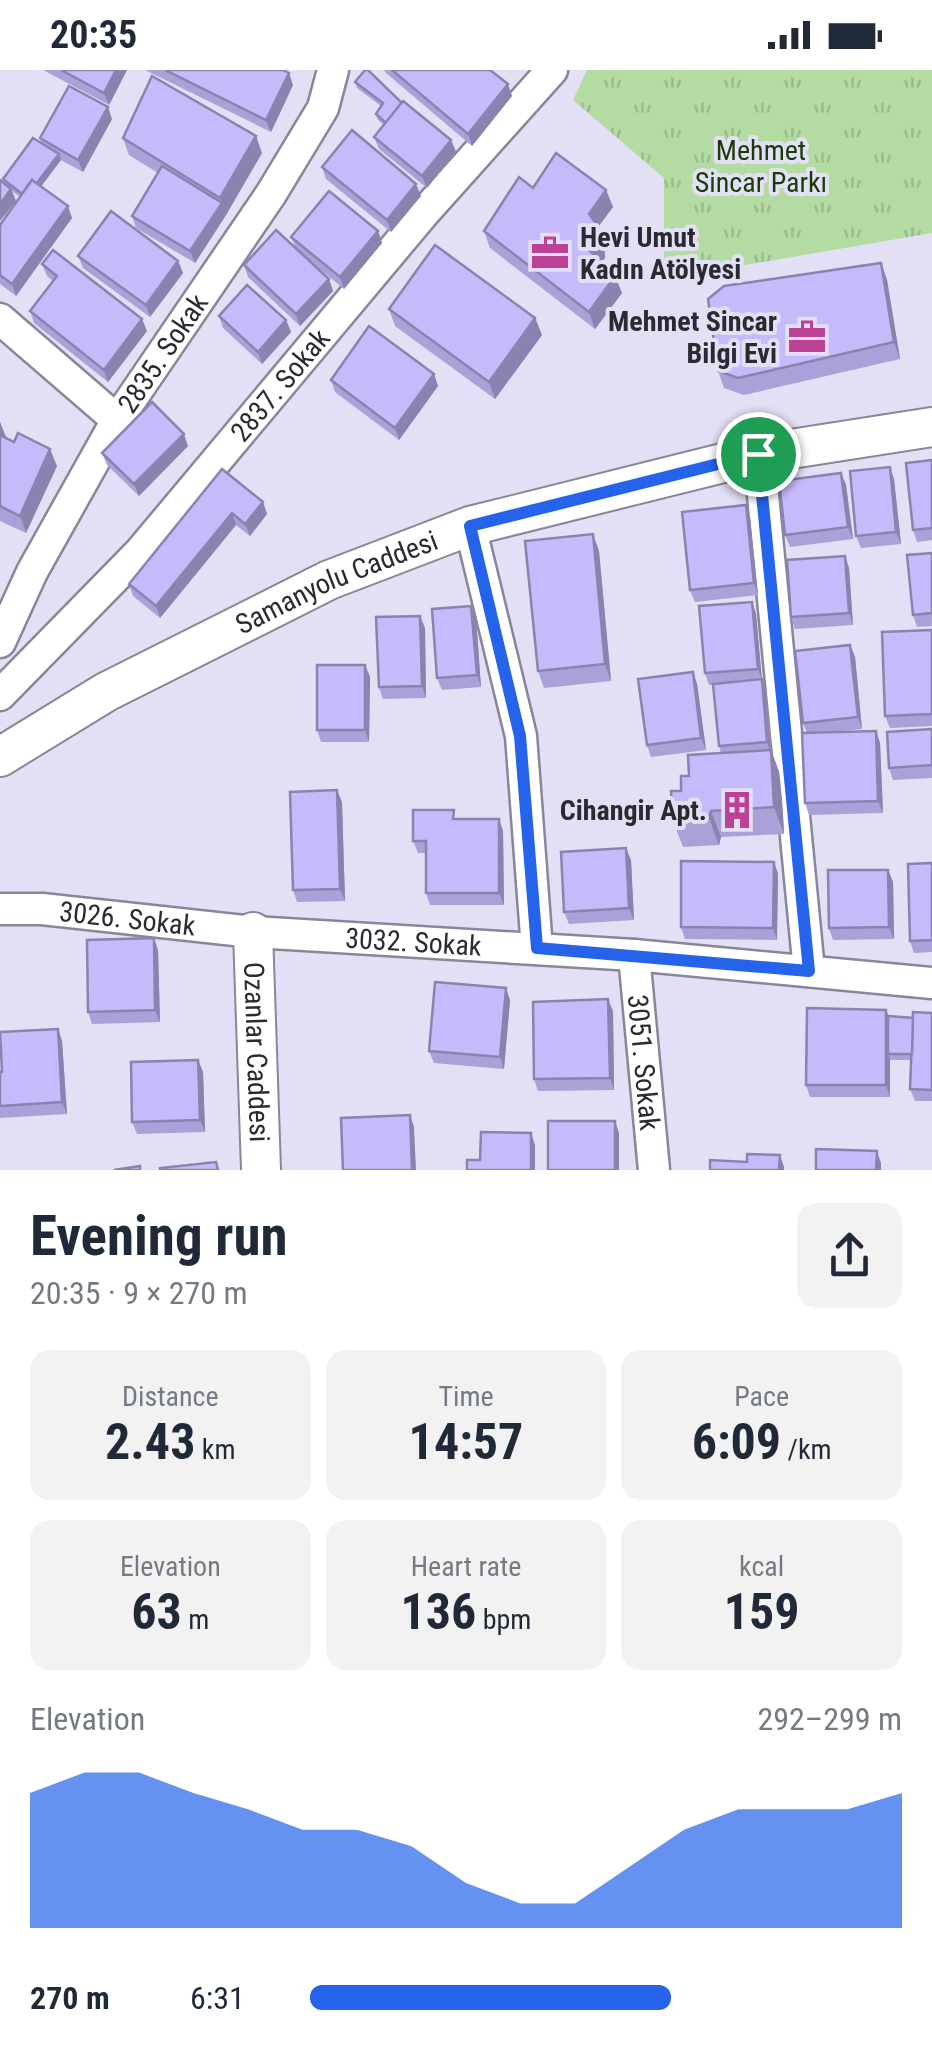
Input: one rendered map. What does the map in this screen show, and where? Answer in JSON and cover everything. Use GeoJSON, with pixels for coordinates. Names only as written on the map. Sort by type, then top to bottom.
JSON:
{"type":"FeatureCollection","features":[{"type":"Feature","properties":{"kind":"street","name":"2835. Sokak"},"geometry":{"type":"LineString","coordinates":[[0,642],[32,572],[117,420],[272,194],[323,108],[333,70]]}},
{"type":"Feature","properties":{"kind":"street","name":"2837. Sokak"},"geometry":{"type":"LineString","coordinates":[[0,695],[140,552],[423,214],[552,70]]}},
{"type":"Feature","properties":{"kind":"street"},"geometry":{"type":"LineString","coordinates":[[0,320],[117,420]]}},
{"type":"Feature","properties":{"kind":"street","name":"Samanyolu Caddesi"},"geometry":{"type":"LineString","coordinates":[[0,757],[106,692],[329,580],[470,526],[758,454],[932,427]]}},
{"type":"Feature","properties":{"kind":"street"},"geometry":{"type":"LineString","coordinates":[[758,454],[809,971]]}},
{"type":"Feature","properties":{"kind":"street"},"geometry":{"type":"LineString","coordinates":[[470,526],[520,736],[537,948]]}},
{"type":"Feature","properties":{"kind":"street","name":"3026. Sokak"},"geometry":{"type":"LineString","coordinates":[[0,909],[42,909],[253,932]]}},
{"type":"Feature","properties":{"kind":"street","name":"3032. Sokak"},"geometry":{"type":"LineString","coordinates":[[253,932],[537,948],[932,984]]}},
{"type":"Feature","properties":{"kind":"street","name":"Ozanlar Caddesi"},"geometry":{"type":"LineString","coordinates":[[253,932],[261,1170]]}},
{"type":"Feature","properties":{"kind":"street","name":"3051. Sokak"},"geometry":{"type":"LineString","coordinates":[[634,956],[654,1170]]}},
{"type":"Feature","properties":{"kind":"green space","name":"Mehmet Sincar Parkı"},"geometry":{"type":"Polygon","coordinates":[[[587,70],[932,70],[932,233],[664,279],[664,178],[573,100],[587,70]]]}},
{"type":"Feature","properties":{"kind":"building"},"geometry":{"type":"Polygon","coordinates":[[[61,70],[116,70],[104,93],[61,70]]]}},
{"type":"Feature","properties":{"kind":"building"},"geometry":{"type":"Polygon","coordinates":[[[165,70],[283,70],[289,73],[266,120],[165,70]]]}},
{"type":"Feature","properties":{"kind":"building"},"geometry":{"type":"Polygon","coordinates":[[[365,70],[402,103],[386,123],[376,114],[383,103],[355,82],[365,70]]]}},
{"type":"Feature","properties":{"kind":"building"},"geometry":{"type":"Polygon","coordinates":[[[392,70],[490,70],[508,84],[468,134],[392,70]]]}},
{"type":"Feature","properties":{"kind":"building"},"geometry":{"type":"Polygon","coordinates":[[[152,76],[256,136],[220,198],[123,138],[152,76]]]}},
{"type":"Feature","properties":{"kind":"building"},"geometry":{"type":"Polygon","coordinates":[[[69,86],[108,107],[78,160],[40,138],[69,86]]]}},
{"type":"Feature","properties":{"kind":"building"},"geometry":{"type":"Polygon","coordinates":[[[403,101],[451,140],[422,176],[374,137],[403,101]]]}},
{"type":"Feature","properties":{"kind":"building"},"geometry":{"type":"Polygon","coordinates":[[[352,130],[416,184],[387,220],[322,167],[352,130]]]}},
{"type":"Feature","properties":{"kind":"building"},"geometry":{"type":"Polygon","coordinates":[[[33,138],[59,154],[36,184],[32,180],[22,194],[3,179],[33,138]]]}},
{"type":"Feature","properties":{"kind":"building","name":"Hevi Umut Kadın Atölyesi"},"geometry":{"type":"Polygon","coordinates":[[[556,153],[606,190],[589,214],[598,226],[598,241],[590,251],[615,276],[589,312],[484,231],[519,177],[533,188],[556,153]]]}},
{"type":"Feature","properties":{"kind":"building"},"geometry":{"type":"Polygon","coordinates":[[[162,166],[222,203],[190,251],[132,216],[162,166]]]}},
{"type":"Feature","properties":{"kind":"building"},"geometry":{"type":"Polygon","coordinates":[[[0,180],[11,189],[0,204],[0,180]]]}},
{"type":"Feature","properties":{"kind":"building"},"geometry":{"type":"Polygon","coordinates":[[[32,180],[68,206],[12,284],[0,275],[0,225],[32,180]]]}},
{"type":"Feature","properties":{"kind":"building"},"geometry":{"type":"Polygon","coordinates":[[[329,191],[378,231],[340,277],[291,237],[329,191]]]}},
{"type":"Feature","properties":{"kind":"building"},"geometry":{"type":"Polygon","coordinates":[[[111,211],[178,261],[146,305],[78,256],[111,211]]]}},
{"type":"Feature","properties":{"kind":"building"},"geometry":{"type":"Polygon","coordinates":[[[276,230],[329,279],[296,314],[244,265],[276,230]]]}},
{"type":"Feature","properties":{"kind":"building"},"geometry":{"type":"Polygon","coordinates":[[[435,245],[535,318],[489,382],[389,309],[435,245]]]}},
{"type":"Feature","properties":{"kind":"building"},"geometry":{"type":"Polygon","coordinates":[[[53,250],[142,319],[104,370],[30,311],[57,276],[42,264],[53,250]]]}},
{"type":"Feature","properties":{"kind":"building","name":"Mehmet Sincar Bilgi Evi"},"geometry":{"type":"Polygon","coordinates":[[[881,263],[894,342],[738,378],[718,371],[708,299],[724,286],[881,263]]]}},
{"type":"Feature","properties":{"kind":"building"},"geometry":{"type":"Polygon","coordinates":[[[247,285],[286,320],[258,352],[219,316],[247,285]]]}},
{"type":"Feature","properties":{"kind":"building"},"geometry":{"type":"Polygon","coordinates":[[[369,326],[434,374],[395,428],[331,380],[369,326]]]}},
{"type":"Feature","properties":{"kind":"building"},"geometry":{"type":"Polygon","coordinates":[[[152,402],[184,434],[134,484],[102,453],[152,402]]]}},
{"type":"Feature","properties":{"kind":"building"},"geometry":{"type":"Polygon","coordinates":[[[18,433],[50,449],[20,516],[0,506],[0,435],[14,442],[18,433]]]}},
{"type":"Feature","properties":{"kind":"building"},"geometry":{"type":"Polygon","coordinates":[[[932,460],[932,528],[913,530],[906,463],[932,460]]]}},
{"type":"Feature","properties":{"kind":"building"},"geometry":{"type":"Polygon","coordinates":[[[890,467],[896,532],[856,536],[850,471],[890,467]]]}},
{"type":"Feature","properties":{"kind":"building"},"geometry":{"type":"Polygon","coordinates":[[[222,469],[263,502],[245,524],[232,513],[156,606],[129,584],[222,469]]]}},
{"type":"Feature","properties":{"kind":"building"},"geometry":{"type":"Polygon","coordinates":[[[841,473],[848,527],[785,535],[779,481],[841,473]]]}},
{"type":"Feature","properties":{"kind":"building"},"geometry":{"type":"Polygon","coordinates":[[[746,505],[754,583],[690,590],[682,512],[746,505]]]}},
{"type":"Feature","properties":{"kind":"building"},"geometry":{"type":"Polygon","coordinates":[[[593,534],[605,664],[538,671],[525,541],[593,534]]]}},
{"type":"Feature","properties":{"kind":"building"},"geometry":{"type":"Polygon","coordinates":[[[932,553],[932,613],[913,615],[907,555],[932,553]]]}},
{"type":"Feature","properties":{"kind":"building"},"geometry":{"type":"Polygon","coordinates":[[[845,556],[849,613],[791,617],[787,560],[845,556]]]}},
{"type":"Feature","properties":{"kind":"building"},"geometry":{"type":"Polygon","coordinates":[[[752,602],[758,669],[705,673],[699,606],[752,602]]]}},
{"type":"Feature","properties":{"kind":"building"},"geometry":{"type":"Polygon","coordinates":[[[471,606],[477,675],[437,678],[432,609],[471,606]]]}},
{"type":"Feature","properties":{"kind":"building"},"geometry":{"type":"Polygon","coordinates":[[[420,616],[422,686],[379,687],[376,617],[420,616]]]}},
{"type":"Feature","properties":{"kind":"building"},"geometry":{"type":"Polygon","coordinates":[[[932,630],[932,714],[885,716],[882,632],[932,630]]]}},
{"type":"Feature","properties":{"kind":"building"},"geometry":{"type":"Polygon","coordinates":[[[850,645],[858,717],[803,723],[795,651],[850,645]]]}},
{"type":"Feature","properties":{"kind":"building"},"geometry":{"type":"Polygon","coordinates":[[[317,665],[365,665],[365,730],[317,730],[317,665]]]}},
{"type":"Feature","properties":{"kind":"building"},"geometry":{"type":"Polygon","coordinates":[[[693,672],[701,738],[647,745],[638,679],[693,672]]]}},
{"type":"Feature","properties":{"kind":"building"},"geometry":{"type":"Polygon","coordinates":[[[762,679],[767,742],[719,746],[713,684],[762,679]]]}},
{"type":"Feature","properties":{"kind":"building"},"geometry":{"type":"Polygon","coordinates":[[[932,729],[932,765],[889,768],[887,732],[932,729]]]}},
{"type":"Feature","properties":{"kind":"building"},"geometry":{"type":"Polygon","coordinates":[[[876,731],[878,801],[805,803],[802,733],[876,731]]]}},
{"type":"Feature","properties":{"kind":"building"},"geometry":{"type":"Polygon","coordinates":[[[771,750],[774,807],[711,811],[709,818],[673,821],[671,791],[681,791],[681,776],[689,776],[688,755],[771,750]]]}},
{"type":"Feature","properties":{"kind":"building"},"geometry":{"type":"Polygon","coordinates":[[[337,790],[340,889],[293,890],[290,792],[337,790]]]}},
{"type":"Feature","properties":{"kind":"building"},"geometry":{"type":"Polygon","coordinates":[[[413,810],[454,810],[453,819],[499,819],[499,893],[426,893],[426,841],[413,841],[413,810]]]}},
{"type":"Feature","properties":{"kind":"building"},"geometry":{"type":"Polygon","coordinates":[[[626,848],[629,908],[564,912],[561,852],[626,848]]]}},
{"type":"Feature","properties":{"kind":"building"},"geometry":{"type":"Polygon","coordinates":[[[681,861],[774,862],[773,928],[681,927],[681,861]]]}},
{"type":"Feature","properties":{"kind":"building"},"geometry":{"type":"Polygon","coordinates":[[[932,863],[932,940],[910,941],[908,864],[932,863]]]}},
{"type":"Feature","properties":{"kind":"building"},"geometry":{"type":"Polygon","coordinates":[[[828,870],[888,870],[889,927],[829,928],[828,870]]]}},
{"type":"Feature","properties":{"kind":"building"},"geometry":{"type":"Polygon","coordinates":[[[154,938],[155,1010],[88,1012],[87,940],[154,938]]]}},
{"type":"Feature","properties":{"kind":"building"},"geometry":{"type":"Polygon","coordinates":[[[435,982],[506,988],[500,1057],[429,1051],[435,982]]]}},
{"type":"Feature","properties":{"kind":"building"},"geometry":{"type":"Polygon","coordinates":[[[608,999],[610,1078],[534,1079],[533,1002],[608,999]]]}},
{"type":"Feature","properties":{"kind":"building"},"geometry":{"type":"Polygon","coordinates":[[[807,1008],[886,1010],[886,1085],[806,1085],[807,1008]]]}},
{"type":"Feature","properties":{"kind":"building"},"geometry":{"type":"Polygon","coordinates":[[[913,1012],[932,1013],[932,1090],[910,1089],[913,1012]]]}},
{"type":"Feature","properties":{"kind":"building"},"geometry":{"type":"Polygon","coordinates":[[[888,1016],[913,1018],[912,1054],[888,1054],[888,1016]]]}},
{"type":"Feature","properties":{"kind":"building"},"geometry":{"type":"Polygon","coordinates":[[[58,1029],[62,1102],[0,1106],[0,1032],[58,1029]]]}},
{"type":"Feature","properties":{"kind":"building"},"geometry":{"type":"Polygon","coordinates":[[[198,1060],[200,1120],[132,1122],[131,1062],[198,1060]]]}},
{"type":"Feature","properties":{"kind":"building"},"geometry":{"type":"Polygon","coordinates":[[[410,1115],[412,1170],[343,1170],[341,1118],[410,1115]]]}},
{"type":"Feature","properties":{"kind":"building"},"geometry":{"type":"Polygon","coordinates":[[[548,1121],[615,1121],[615,1170],[548,1170],[548,1121]]]}},
{"type":"Feature","properties":{"kind":"building"},"geometry":{"type":"Polygon","coordinates":[[[481,1132],[531,1133],[531,1170],[467,1170],[467,1160],[480,1160],[481,1132]]]}},
{"type":"Feature","properties":{"kind":"building"},"geometry":{"type":"Polygon","coordinates":[[[816,1149],[877,1151],[876,1170],[816,1170],[816,1149]]]}},
{"type":"Feature","properties":{"kind":"building"},"geometry":{"type":"Polygon","coordinates":[[[747,1154],[780,1155],[779,1170],[710,1170],[710,1160],[747,1162],[747,1154]]]}},
{"type":"Feature","properties":{"kind":"building"},"geometry":{"type":"Polygon","coordinates":[[[216,1162],[218,1170],[160,1170],[160,1168],[216,1162]]]}},
{"type":"Feature","properties":{"kind":"place","name":"Hevi Umut Kadın Atölyesi"},"geometry":{"type":"Point","coordinates":[550,253]}},
{"type":"Feature","properties":{"kind":"place","name":"Mehmet Sincar Bilgi Evi"},"geometry":{"type":"Point","coordinates":[807,337]}},
{"type":"Feature","properties":{"kind":"place","name":"Cihangir Apt."},"geometry":{"type":"Point","coordinates":[737,810]}},
{"type":"Feature","properties":{"kind":"route"},"geometry":{"type":"LineString","coordinates":[[758,454],[809,971],[537,948],[520,736],[470,526],[758,454]]}}]}
